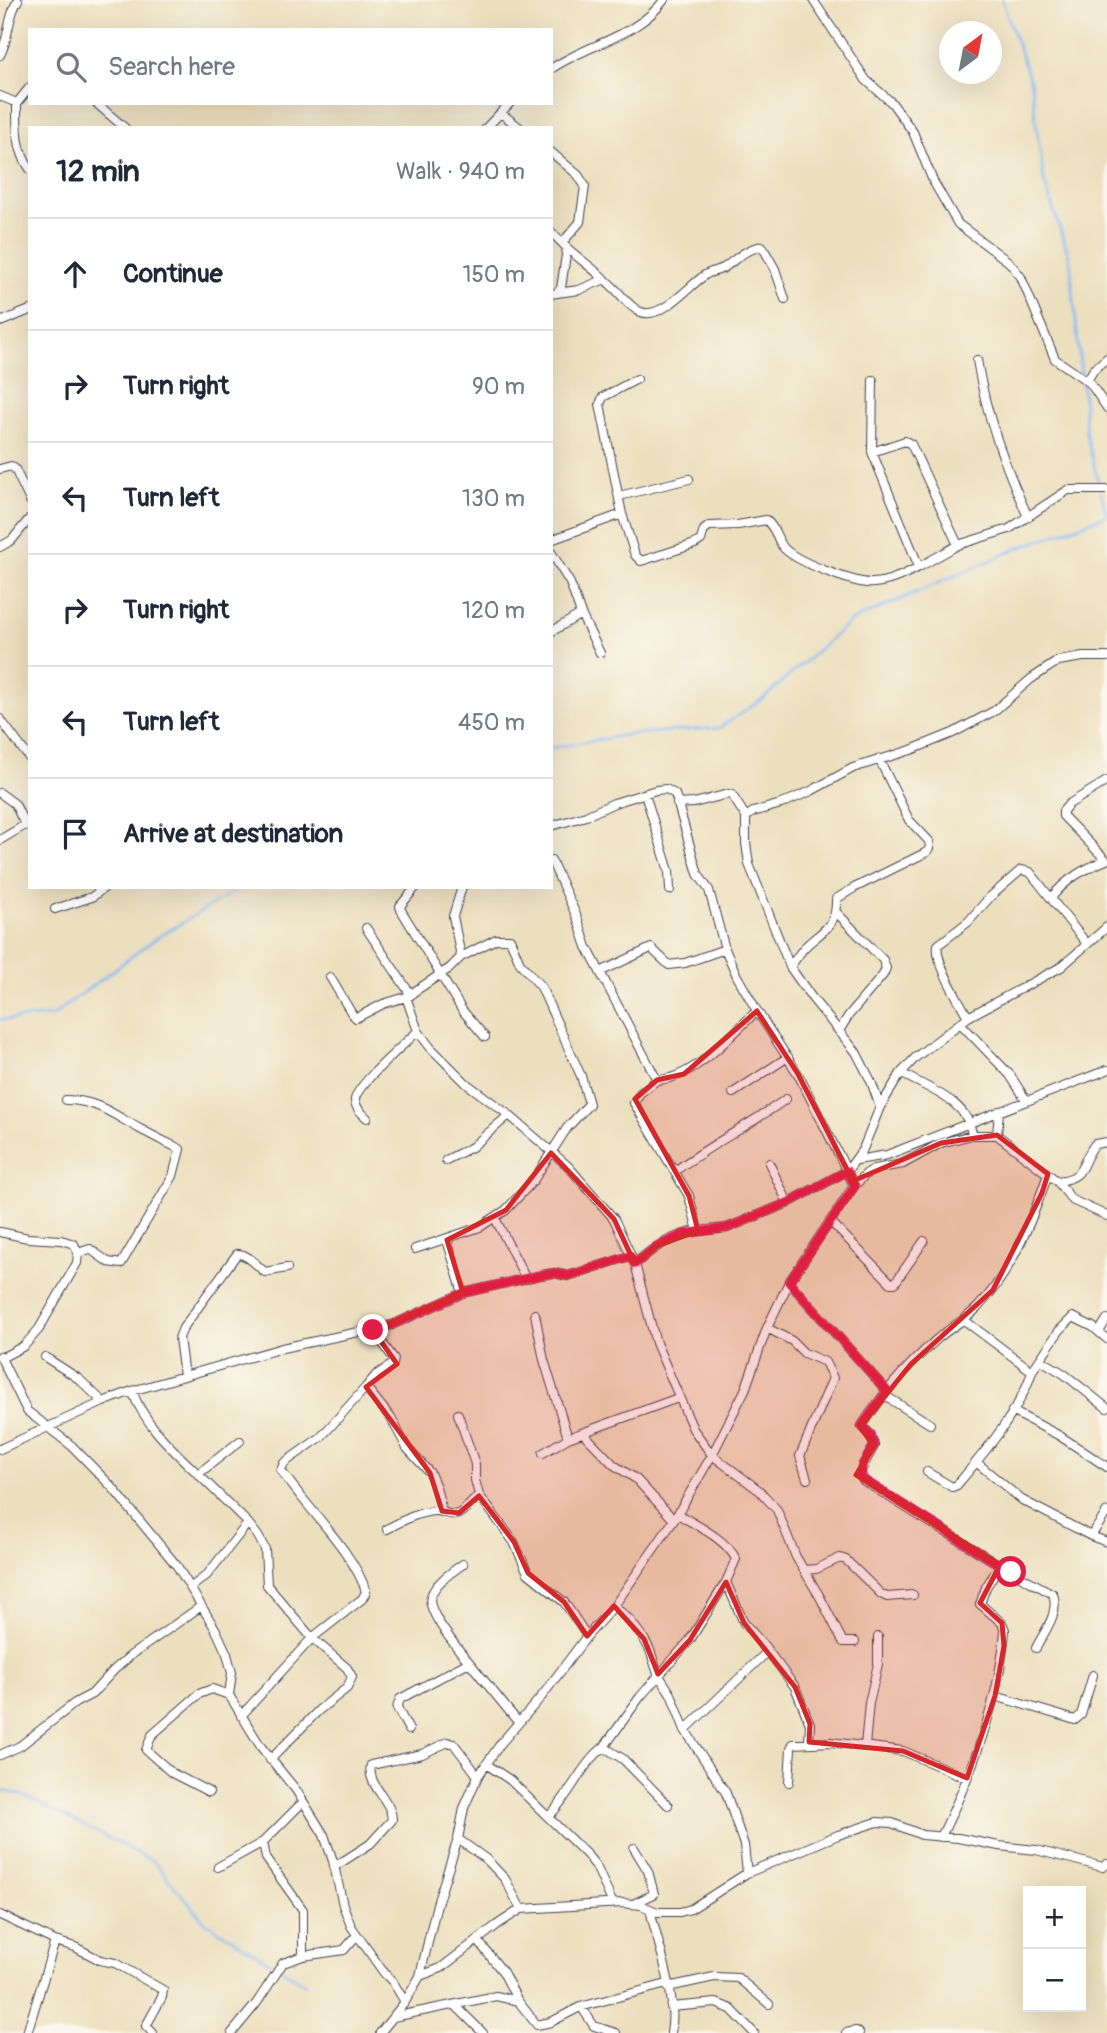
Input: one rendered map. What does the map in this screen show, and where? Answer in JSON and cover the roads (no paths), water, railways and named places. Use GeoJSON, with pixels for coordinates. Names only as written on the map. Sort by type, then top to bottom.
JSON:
{"type":"FeatureCollection","features":[{"type":"Feature","properties":{"kind":"street"},"geometry":{"type":"LineString","coordinates":[[0,55],[7,43],[10,13],[18,0]]}},
{"type":"Feature","properties":{"kind":"street"},"geometry":{"type":"LineString","coordinates":[[553,68],[645,19],[664,0]]}},
{"type":"Feature","properties":{"kind":"street"},"geometry":{"type":"LineString","coordinates":[[813,0],[866,80],[892,103],[913,132],[933,181],[958,224],[1009,262],[1021,277],[1057,363],[1087,380],[1107,408]]}},
{"type":"Feature","properties":{"kind":"street"},"geometry":{"type":"LineString","coordinates":[[28,89],[17,103],[17,128],[23,160],[28,166]]}},
{"type":"Feature","properties":{"kind":"street"},"geometry":{"type":"LineString","coordinates":[[0,96],[17,103]]}},
{"type":"Feature","properties":{"kind":"street"},"geometry":{"type":"LineString","coordinates":[[98,105],[123,126]]}},
{"type":"Feature","properties":{"kind":"street"},"geometry":{"type":"LineString","coordinates":[[488,126],[508,105]]}},
{"type":"Feature","properties":{"kind":"street"},"geometry":{"type":"LineString","coordinates":[[501,113],[517,126]]}},
{"type":"Feature","properties":{"kind":"street"},"geometry":{"type":"LineString","coordinates":[[553,154],[578,175],[585,186],[580,222],[564,246],[561,288],[554,294]]}},
{"type":"Feature","properties":{"kind":"street"},"geometry":{"type":"LineString","coordinates":[[553,235],[639,312],[654,313],[708,272],[726,266],[743,251],[762,246],[775,269],[785,299]]}},
{"type":"Feature","properties":{"kind":"street"},"geometry":{"type":"LineString","coordinates":[[554,294],[579,290],[605,279]]}},
{"type":"Feature","properties":{"kind":"street"},"geometry":{"type":"LineString","coordinates":[[0,322],[28,311]]}},
{"type":"Feature","properties":{"kind":"street"},"geometry":{"type":"LineString","coordinates":[[1087,380],[1094,369],[1107,358]]}},
{"type":"Feature","properties":{"kind":"street"},"geometry":{"type":"LineString","coordinates":[[977,360],[981,386],[1002,459],[1028,517]]}},
{"type":"Feature","properties":{"kind":"street"},"geometry":{"type":"LineString","coordinates":[[637,379],[603,397],[601,401],[622,514],[635,555],[641,561],[695,544],[701,540],[704,530],[709,526],[766,520],[775,529],[782,546],[794,556],[810,565],[871,584],[893,579],[958,545],[1009,529],[1068,490],[1107,491]]}},
{"type":"Feature","properties":{"kind":"street"},"geometry":{"type":"LineString","coordinates":[[873,380],[872,452],[919,567]]}},
{"type":"Feature","properties":{"kind":"street"},"geometry":{"type":"LineString","coordinates":[[872,452],[905,441],[911,444],[958,545]]}},
{"type":"Feature","properties":{"kind":"street"},"geometry":{"type":"LineString","coordinates":[[0,470],[11,466],[15,469],[28,497]]}},
{"type":"Feature","properties":{"kind":"street"},"geometry":{"type":"LineString","coordinates":[[618,496],[689,479]]}},
{"type":"Feature","properties":{"kind":"street"},"geometry":{"type":"LineString","coordinates":[[553,539],[622,514]]}},
{"type":"Feature","properties":{"kind":"street"},"geometry":{"type":"LineString","coordinates":[[0,547],[12,540],[28,520]]}},
{"type":"Feature","properties":{"kind":"street"},"geometry":{"type":"LineString","coordinates":[[553,555],[570,583],[581,614],[600,653]]}},
{"type":"Feature","properties":{"kind":"street"},"geometry":{"type":"LineString","coordinates":[[553,631],[581,614]]}},
{"type":"Feature","properties":{"kind":"street"},"geometry":{"type":"LineString","coordinates":[[746,817],[811,791],[853,768],[911,750],[994,711],[1031,679],[1058,661],[1107,657]]}},
{"type":"Feature","properties":{"kind":"street"},"geometry":{"type":"LineString","coordinates":[[0,719],[28,756]]}},
{"type":"Feature","properties":{"kind":"street"},"geometry":{"type":"LineString","coordinates":[[790,967],[808,944],[826,930],[837,913],[836,899],[930,848],[929,841],[909,820],[879,759]]}},
{"type":"Feature","properties":{"kind":"street"},"geometry":{"type":"LineString","coordinates":[[1051,898],[1061,885],[1073,876],[1107,859],[1063,816],[1063,811],[1069,804],[1107,780]]}},
{"type":"Feature","properties":{"kind":"street"},"geometry":{"type":"LineString","coordinates":[[553,825],[586,816],[614,803],[663,789],[670,790],[676,796],[698,874],[705,881],[725,949],[737,976],[810,1096],[855,1186]]}},
{"type":"Feature","properties":{"kind":"street"},"geometry":{"type":"LineString","coordinates":[[0,793],[15,804],[27,826],[0,840]]}},
{"type":"Feature","properties":{"kind":"street"},"geometry":{"type":"LineString","coordinates":[[645,794],[669,871],[670,890]]}},
{"type":"Feature","properties":{"kind":"street"},"geometry":{"type":"LineString","coordinates":[[677,804],[686,805],[732,795],[746,817],[749,864],[790,967],[856,1052],[871,1081],[880,1107]]}},
{"type":"Feature","properties":{"kind":"street"},"geometry":{"type":"LineString","coordinates":[[553,864],[577,917],[587,947],[657,1080]]}},
{"type":"Feature","properties":{"kind":"street"},"geometry":{"type":"LineString","coordinates":[[968,1017],[948,980],[936,951],[938,945],[968,922],[990,897],[1021,870],[1030,872],[1087,944]]}},
{"type":"Feature","properties":{"kind":"street"},"geometry":{"type":"LineString","coordinates":[[55,909],[92,897],[102,889]]}},
{"type":"Feature","properties":{"kind":"street"},"geometry":{"type":"LineString","coordinates":[[414,889],[400,906],[401,910],[462,1010],[485,1037]]}},
{"type":"Feature","properties":{"kind":"street"},"geometry":{"type":"LineString","coordinates":[[460,889],[453,916],[461,957]]}},
{"type":"Feature","properties":{"kind":"street"},"geometry":{"type":"LineString","coordinates":[[837,913],[883,960],[886,968],[839,1031]]}},
{"type":"Feature","properties":{"kind":"street"},"geometry":{"type":"LineString","coordinates":[[635,1264],[657,1246],[684,1234],[727,1228],[788,1203],[847,1171],[857,1160],[880,1107],[901,1073],[916,1057],[968,1017],[1061,967],[1107,927]]}},
{"type":"Feature","properties":{"kind":"street"},"geometry":{"type":"LineString","coordinates":[[366,928],[408,996],[418,1031],[467,1084],[509,1115],[568,1166],[614,1219],[635,1264],[656,1343],[693,1429],[712,1455],[768,1498],[777,1510],[796,1557],[835,1623],[841,1639],[843,1642],[855,1642]]}},
{"type":"Feature","properties":{"kind":"street"},"geometry":{"type":"LineString","coordinates":[[330,977],[356,1018],[383,1004],[408,996],[461,957],[496,939],[510,939],[520,963],[541,987],[581,1076],[589,1104],[567,1128],[533,1181],[495,1219],[447,1240],[415,1249]]}},
{"type":"Feature","properties":{"kind":"street"},"geometry":{"type":"LineString","coordinates":[[600,972],[651,948],[669,965],[685,963],[725,949]]}},
{"type":"Feature","properties":{"kind":"street"},"geometry":{"type":"LineString","coordinates":[[698,1231],[690,1196],[634,1103],[640,1093],[657,1080],[669,1080],[684,1074],[757,1011]]}},
{"type":"Feature","properties":{"kind":"street"},"geometry":{"type":"LineString","coordinates":[[960,1023],[1010,1075],[1026,1100]]}},
{"type":"Feature","properties":{"kind":"street"},"geometry":{"type":"LineString","coordinates":[[367,1118],[358,1110],[355,1100],[358,1093],[374,1072],[418,1031]]}},
{"type":"Feature","properties":{"kind":"street"},"geometry":{"type":"LineString","coordinates":[[733,1093],[788,1057]]}},
{"type":"Feature","properties":{"kind":"street"},"geometry":{"type":"LineString","coordinates":[[857,1160],[887,1155],[1107,1070]]}},
{"type":"Feature","properties":{"kind":"street"},"geometry":{"type":"LineString","coordinates":[[901,1073],[960,1108],[971,1122],[972,1135]]}},
{"type":"Feature","properties":{"kind":"street"},"geometry":{"type":"LineString","coordinates":[[675,1171],[786,1099]]}},
{"type":"Feature","properties":{"kind":"street"},"geometry":{"type":"LineString","coordinates":[[66,1100],[83,1100],[116,1113],[180,1149],[173,1176],[121,1264],[108,1262],[90,1249],[78,1253]]}},
{"type":"Feature","properties":{"kind":"street"},"geometry":{"type":"LineString","coordinates":[[997,1135],[999,1111]]}},
{"type":"Feature","properties":{"kind":"street"},"geometry":{"type":"LineString","coordinates":[[446,1160],[472,1147],[509,1115]]}},
{"type":"Feature","properties":{"kind":"street"},"geometry":{"type":"LineString","coordinates":[[380,2033],[405,2002],[420,1976],[464,1808],[478,1776],[518,1722],[614,1606],[676,1517],[745,1390],[789,1282],[855,1186],[874,1169],[903,1164],[941,1143],[972,1135],[997,1135],[1057,1181],[1072,1200],[1107,1216]]}},
{"type":"Feature","properties":{"kind":"street"},"geometry":{"type":"LineString","coordinates":[[1057,1181],[1073,1178],[1079,1173],[1095,1144],[1107,1142]]}},
{"type":"Feature","properties":{"kind":"street"},"geometry":{"type":"LineString","coordinates":[[769,1163],[788,1203]]}},
{"type":"Feature","properties":{"kind":"street"},"geometry":{"type":"LineString","coordinates":[[1036,1648],[1052,1618],[1054,1594],[1000,1565],[861,1478],[862,1465],[874,1446],[871,1435],[862,1426],[886,1393],[937,1339],[977,1309],[1004,1273],[1048,1174]]}},
{"type":"Feature","properties":{"kind":"street"},"geometry":{"type":"LineString","coordinates":[[495,1219],[526,1279]]}},
{"type":"Feature","properties":{"kind":"street"},"geometry":{"type":"LineString","coordinates":[[830,1222],[891,1283],[895,1283],[924,1241]]}},
{"type":"Feature","properties":{"kind":"street"},"geometry":{"type":"LineString","coordinates":[[0,1233],[74,1244],[78,1253],[77,1263],[38,1329],[24,1346],[1,1357],[27,1411],[72,1446],[112,1487],[162,1546],[190,1588],[216,1630],[229,1661],[232,1673],[229,1695],[270,1760],[296,1790],[324,1835],[347,1917],[357,1936],[405,2002]]}},
{"type":"Feature","properties":{"kind":"street"},"geometry":{"type":"LineString","coordinates":[[447,1240],[463,1293]]}},
{"type":"Feature","properties":{"kind":"street"},"geometry":{"type":"LineString","coordinates":[[184,1376],[179,1338],[183,1328],[237,1254],[242,1254],[265,1272],[287,1268]]}},
{"type":"Feature","properties":{"kind":"street"},"geometry":{"type":"LineString","coordinates":[[0,1449],[132,1391],[282,1348],[392,1325],[463,1293],[554,1273],[568,1276],[630,1256]]}},
{"type":"Feature","properties":{"kind":"street"},"geometry":{"type":"LineString","coordinates":[[789,1282],[886,1393],[930,1424]]}},
{"type":"Feature","properties":{"kind":"street"},"geometry":{"type":"LineString","coordinates":[[535,1314],[544,1360],[568,1438]]}},
{"type":"Feature","properties":{"kind":"street"},"geometry":{"type":"LineString","coordinates":[[927,1472],[952,1487],[957,1485],[1012,1411],[1023,1394],[1032,1370],[1070,1318],[1078,1318],[1107,1339]]}},
{"type":"Feature","properties":{"kind":"street"},"geometry":{"type":"LineString","coordinates":[[1099,1332],[1107,1319]]}},
{"type":"Feature","properties":{"kind":"street"},"geometry":{"type":"LineString","coordinates":[[964,1320],[1032,1370]]}},
{"type":"Feature","properties":{"kind":"street"},"geometry":{"type":"LineString","coordinates":[[768,1328],[792,1341],[804,1353],[825,1362],[832,1372],[833,1378],[800,1456],[807,1479]]}},
{"type":"Feature","properties":{"kind":"street"},"geometry":{"type":"LineString","coordinates":[[241,1716],[312,1638],[362,1599],[366,1592],[349,1561],[281,1470],[284,1463],[321,1437],[376,1375],[393,1364],[394,1359],[373,1330]]}},
{"type":"Feature","properties":{"kind":"street"},"geometry":{"type":"LineString","coordinates":[[45,1357],[79,1379],[103,1402]]}},
{"type":"Feature","properties":{"kind":"street"},"geometry":{"type":"LineString","coordinates":[[1041,1360],[1064,1374],[1107,1408]]}},
{"type":"Feature","properties":{"kind":"street"},"geometry":{"type":"LineString","coordinates":[[366,1387],[391,1418],[407,1448],[430,1473],[442,1511]]}},
{"type":"Feature","properties":{"kind":"street"},"geometry":{"type":"LineString","coordinates":[[132,1391],[138,1406],[163,1440],[258,1536],[265,1549],[267,1585],[312,1638],[351,1673],[351,1682],[270,1760]]}},
{"type":"Feature","properties":{"kind":"street"},"geometry":{"type":"LineString","coordinates":[[543,1453],[568,1438],[678,1398]]}},
{"type":"Feature","properties":{"kind":"street"},"geometry":{"type":"LineString","coordinates":[[1012,1411],[1060,1436],[1107,1467]]}},
{"type":"Feature","properties":{"kind":"street"},"geometry":{"type":"LineString","coordinates":[[458,1414],[475,1464],[475,1480],[479,1494],[514,1542],[528,1573],[565,1602],[587,1636]]}},
{"type":"Feature","properties":{"kind":"street"},"geometry":{"type":"LineString","coordinates":[[548,1817],[659,1674],[690,1640],[726,1583],[736,1559],[716,1538],[676,1517],[636,1479],[614,1465],[583,1433]]}},
{"type":"Feature","properties":{"kind":"street"},"geometry":{"type":"LineString","coordinates":[[198,1474],[240,1441]]}},
{"type":"Feature","properties":{"kind":"street"},"geometry":{"type":"LineString","coordinates":[[976,1462],[1022,1500],[1107,1542]]}},
{"type":"Feature","properties":{"kind":"street"},"geometry":{"type":"LineString","coordinates":[[387,1529],[408,1518],[434,1511],[450,1515],[459,1513],[479,1494]]}},
{"type":"Feature","properties":{"kind":"street"},"geometry":{"type":"LineString","coordinates":[[1091,1536],[1107,1512]]}},
{"type":"Feature","properties":{"kind":"street"},"geometry":{"type":"LineString","coordinates":[[190,1588],[207,1575],[248,1523]]}},
{"type":"Feature","properties":{"kind":"street"},"geometry":{"type":"LineString","coordinates":[[804,1570],[816,1569],[840,1558],[846,1560],[881,1594],[887,1597],[913,1595]]}},
{"type":"Feature","properties":{"kind":"street"},"geometry":{"type":"LineString","coordinates":[[463,1564],[438,1586],[431,1596],[430,1605],[451,1641],[518,1722]]}},
{"type":"Feature","properties":{"kind":"street"},"geometry":{"type":"LineString","coordinates":[[941,1837],[967,1778],[995,1696],[1005,1630],[1002,1623],[981,1604],[986,1587],[1000,1565]]}},
{"type":"Feature","properties":{"kind":"street"},"geometry":{"type":"LineString","coordinates":[[726,1583],[744,1623],[795,1687],[810,1724],[809,1742]]}},
{"type":"Feature","properties":{"kind":"street"},"geometry":{"type":"LineString","coordinates":[[614,1606],[629,1619],[644,1639],[659,1674],[671,1693],[685,1730],[726,1793],[744,1845],[747,1873]]}},
{"type":"Feature","properties":{"kind":"street"},"geometry":{"type":"LineString","coordinates":[[0,1755],[20,1746],[75,1703],[92,1695],[130,1656],[201,1607]]}},
{"type":"Feature","properties":{"kind":"street"},"geometry":{"type":"LineString","coordinates":[[865,1746],[869,1703],[878,1664],[878,1637]]}},
{"type":"Feature","properties":{"kind":"street"},"geometry":{"type":"LineString","coordinates":[[685,1730],[768,1652]]}},
{"type":"Feature","properties":{"kind":"street"},"geometry":{"type":"LineString","coordinates":[[409,1730],[397,1708],[400,1699],[469,1662]]}},
{"type":"Feature","properties":{"kind":"street"},"geometry":{"type":"LineString","coordinates":[[995,1696],[1075,1720],[1082,1715],[1093,1675]]}},
{"type":"Feature","properties":{"kind":"street"},"geometry":{"type":"LineString","coordinates":[[209,1792],[173,1773],[146,1750],[152,1735],[199,1694],[212,1689],[229,1695]]}},
{"type":"Feature","properties":{"kind":"street"},"geometry":{"type":"LineString","coordinates":[[334,1867],[370,1844],[392,1820],[391,1810],[370,1776],[370,1765],[422,1754],[448,1742],[454,1744],[478,1776]]}},
{"type":"Feature","properties":{"kind":"street"},"geometry":{"type":"LineString","coordinates":[[789,1782],[793,1744],[809,1742],[902,1751],[967,1778]]}},
{"type":"Feature","properties":{"kind":"street"},"geometry":{"type":"LineString","coordinates":[[604,1747],[623,1759],[668,1805]]}},
{"type":"Feature","properties":{"kind":"street"},"geometry":{"type":"LineString","coordinates":[[486,1764],[510,1780],[597,1866],[613,1904]]}},
{"type":"Feature","properties":{"kind":"street"},"geometry":{"type":"LineString","coordinates":[[218,1867],[263,1842],[303,1802]]}},
{"type":"Feature","properties":{"kind":"street"},"geometry":{"type":"LineString","coordinates":[[635,1903],[668,1914],[691,1909],[747,1873],[838,1835],[877,1822],[892,1823],[922,1835],[1036,1850],[1106,1867]]}},
{"type":"Feature","properties":{"kind":"street"},"geometry":{"type":"LineString","coordinates":[[458,1839],[486,1859],[505,1879],[521,1909]]}},
{"type":"Feature","properties":{"kind":"street"},"geometry":{"type":"LineString","coordinates":[[263,1842],[266,1858],[303,1910],[303,1956]]}},
{"type":"Feature","properties":{"kind":"street"},"geometry":{"type":"LineString","coordinates":[[420,1976],[441,1968],[521,1909],[635,1903],[654,1894],[648,1871],[634,1849]]}},
{"type":"Feature","properties":{"kind":"street"},"geometry":{"type":"LineString","coordinates":[[650,1909],[668,1986],[673,2020],[671,2033]]}},
{"type":"Feature","properties":{"kind":"street"},"geometry":{"type":"LineString","coordinates":[[0,1915],[100,1960],[115,1963],[163,1990],[146,2026],[153,2033]]}},
{"type":"Feature","properties":{"kind":"street"},"geometry":{"type":"LineString","coordinates":[[232,2033],[256,2004],[282,1963],[303,1956],[344,1950],[357,1936]]}},
{"type":"Feature","properties":{"kind":"street"},"geometry":{"type":"LineString","coordinates":[[27,2033],[55,1941]]}},
{"type":"Feature","properties":{"kind":"street"},"geometry":{"type":"LineString","coordinates":[[478,1941],[503,1972],[518,2001],[537,2025],[551,2022],[575,2009],[714,1977],[738,1978],[769,2004]]}},
{"type":"Feature","properties":{"kind":"street"},"geometry":{"type":"LineString","coordinates":[[393,1982],[411,1993]]}},
{"type":"Feature","properties":{"kind":"street"},"geometry":{"type":"LineString","coordinates":[[393,2017],[496,1996],[518,2001]]}},
{"type":"Feature","properties":{"kind":"street"},"geometry":{"type":"LineString","coordinates":[[671,2007],[716,2003],[731,2009],[754,2033]]}},
{"type":"Feature","properties":{"kind":"street"},"geometry":{"type":"LineString","coordinates":[[455,2005],[483,2033]]}},
{"type":"Feature","properties":{"kind":"street"},"geometry":{"type":"LineString","coordinates":[[582,2008],[594,2026],[616,2033]]}},
{"type":"Feature","properties":{"kind":"street"},"geometry":{"type":"LineString","coordinates":[[846,2033],[859,2033]]}},
{"type":"Feature","properties":{"kind":"waterway"},"geometry":{"type":"LineString","coordinates":[[1002,0],[1031,84],[1044,181],[1070,259],[1081,375]]}},
{"type":"Feature","properties":{"kind":"waterway"},"geometry":{"type":"LineString","coordinates":[[1082,381],[1086,435],[1107,515]]}},
{"type":"Feature","properties":{"kind":"waterway"},"geometry":{"type":"LineString","coordinates":[[553,748],[631,734],[719,728],[764,698],[851,621],[1014,550],[1107,515]]}},
{"type":"Feature","properties":{"kind":"waterway"},"geometry":{"type":"LineString","coordinates":[[0,1020],[52,1016],[155,939],[239,889]]}},
{"type":"Feature","properties":{"kind":"waterway"},"geometry":{"type":"LineString","coordinates":[[0,1790],[23,1795],[153,1861],[205,1922],[305,1984]]}}]}
